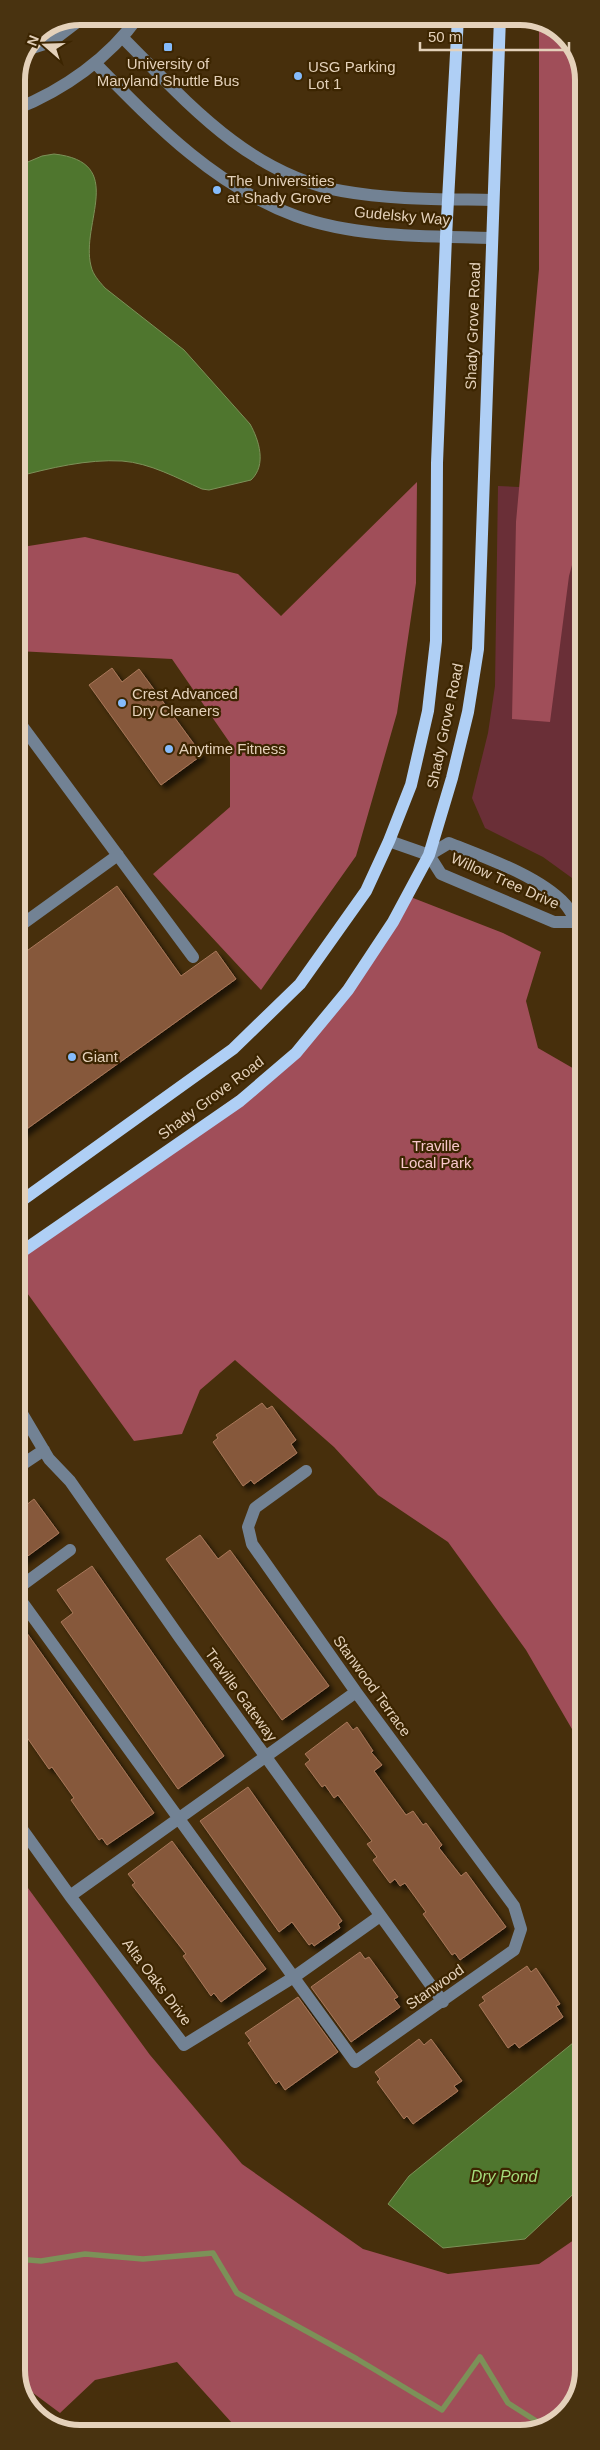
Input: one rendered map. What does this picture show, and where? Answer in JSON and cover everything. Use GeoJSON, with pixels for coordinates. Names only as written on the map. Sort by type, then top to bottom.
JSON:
{"type":"FeatureCollection","features":[{"type":"Feature","properties":{"kind":"main road","name":"Shady Grove Road"},"geometry":{"type":"LineString","coordinates":[[25,1198],[232,1049],[300,984],[366,891],[389,841],[411,785],[428,711],[436,641],[437,463],[446,237],[458,25]]}},
{"type":"Feature","properties":{"kind":"main road","name":"Shady Grove Road"},"geometry":{"type":"LineString","coordinates":[[25,1249],[240,1101],[296,1053],[348,990],[392,922],[430,855],[463,731],[478,649],[500,25]]}},
{"type":"Feature","properties":{"kind":"street"},"geometry":{"type":"LineString","coordinates":[[25,106],[50,94],[95,63],[132,25]]}},
{"type":"Feature","properties":{"kind":"street"},"geometry":{"type":"LineString","coordinates":[[37,46],[51,42],[72,26]]}},
{"type":"Feature","properties":{"kind":"street","name":"Gudelsky Way"},"geometry":{"type":"LineString","coordinates":[[122,37],[199,115],[230,141],[256,158],[312,183],[341,191],[382,197],[494,200]]}},
{"type":"Feature","properties":{"kind":"street","name":"Gudelsky Way"},"geometry":{"type":"LineString","coordinates":[[95,63],[174,141],[209,170],[248,194],[296,216],[329,225],[360,230],[446,237],[492,238]]}},
{"type":"Feature","properties":{"kind":"street"},"geometry":{"type":"LineString","coordinates":[[25,730],[194,957]]}},
{"type":"Feature","properties":{"kind":"street","name":"Willow Tree Drive"},"geometry":{"type":"LineString","coordinates":[[389,841],[430,855],[442,874],[554,922],[575,925]]}},
{"type":"Feature","properties":{"kind":"street","name":"Willow Tree Drive"},"geometry":{"type":"LineString","coordinates":[[430,855],[448,844],[510,869],[541,886],[565,904],[575,920]]}},
{"type":"Feature","properties":{"kind":"street"},"geometry":{"type":"LineString","coordinates":[[25,922],[118,855]]}},
{"type":"Feature","properties":{"kind":"street","name":"Traville Gateway"},"geometry":{"type":"LineString","coordinates":[[25,1418],[49,1459],[70,1481],[443,2002]]}},
{"type":"Feature","properties":{"kind":"street"},"geometry":{"type":"LineString","coordinates":[[25,1463],[44,1450]]}},
{"type":"Feature","properties":{"kind":"street","name":"Stanwood Terrace"},"geometry":{"type":"LineString","coordinates":[[306,1472],[255,1508],[248,1527],[252,1544],[356,1692],[514,1906],[521,1929]]}},
{"type":"Feature","properties":{"kind":"street"},"geometry":{"type":"LineString","coordinates":[[25,1583],[70,1550]]}},
{"type":"Feature","properties":{"kind":"street"},"geometry":{"type":"LineString","coordinates":[[25,1606],[294,1977]]}},
{"type":"Feature","properties":{"kind":"street"},"geometry":{"type":"LineString","coordinates":[[70,1896],[356,1692]]}},
{"type":"Feature","properties":{"kind":"street","name":"Alta Oaks Drive"},"geometry":{"type":"LineString","coordinates":[[25,1833],[70,1896],[184,2045],[294,1977],[380,1916]]}},
{"type":"Feature","properties":{"kind":"street","name":"Stanwood"},"geometry":{"type":"LineString","coordinates":[[294,1977],[356,2062],[514,1950],[521,1929]]}},
{"type":"Feature","properties":{"kind":"shaded area"},"geometry":{"type":"Polygon","coordinates":[[[498,486],[575,490],[575,880],[543,857],[485,828],[472,798],[488,733],[495,686],[498,486]]]}},
{"type":"Feature","properties":{"kind":"green space"},"geometry":{"type":"Polygon","coordinates":[[[539,28],[548,32],[568,52],[574,69],[575,80],[575,554],[569,576],[550,722],[512,719],[516,522],[539,269],[539,28]]]}},
{"type":"Feature","properties":{"kind":"green space"},"geometry":{"type":"Polygon","coordinates":[[[417,482],[416,583],[397,713],[356,856],[261,990],[153,874],[230,807],[230,743],[172,659],[25,651],[25,547],[85,537],[238,574],[281,616],[417,482]]]}},
{"type":"Feature","properties":{"kind":"green space","name":"Traville Local Park"},"geometry":{"type":"Polygon","coordinates":[[[408,896],[503,933],[541,952],[526,1001],[538,1048],[575,1069],[575,1734],[526,1650],[448,1542],[378,1495],[334,1447],[235,1360],[200,1390],[182,1434],[134,1441],[25,1290],[25,1249],[296,1053],[408,896]]]}},
{"type":"Feature","properties":{"kind":"green space"},"geometry":{"type":"Polygon","coordinates":[[[25,1884],[150,2055],[242,2164],[363,2249],[448,2274],[539,2264],[575,2239],[575,2377],[568,2398],[548,2418],[541,2421],[520,2425],[234,2425],[177,2362],[95,2380],[60,2413],[29,2390],[25,2370],[25,1884]]]}},
{"type":"Feature","properties":{"kind":"water"},"geometry":{"type":"Polygon","coordinates":[[[54,154],[76,159],[89,169],[95,182],[96,197],[89,249],[91,266],[96,278],[105,288],[184,350],[250,424],[260,452],[259,467],[251,480],[209,490],[202,489],[143,465],[122,461],[95,461],[25,475],[25,163],[42,156],[54,154]]]}},
{"type":"Feature","properties":{"kind":"water","name":"Dry Pond"},"geometry":{"type":"Polygon","coordinates":[[[575,2041],[575,2192],[525,2239],[443,2248],[388,2204],[409,2176],[575,2041]]]}},
{"type":"Feature","properties":{"kind":"building"},"geometry":{"type":"Polygon","coordinates":[[[112,668],[122,682],[139,669],[202,755],[161,785],[89,685],[112,668]]]}},
{"type":"Feature","properties":{"kind":"building","name":"Giant"},"geometry":{"type":"Polygon","coordinates":[[[117,886],[181,976],[216,951],[236,979],[25,1130],[25,952],[117,886]]]}},
{"type":"Feature","properties":{"kind":"building"},"geometry":{"type":"Polygon","coordinates":[[[262,1403],[267,1409],[272,1406],[296,1440],[291,1444],[297,1453],[254,1484],[251,1480],[243,1486],[213,1442],[218,1438],[216,1435],[262,1403]]]}},
{"type":"Feature","properties":{"kind":"building"},"geometry":{"type":"Polygon","coordinates":[[[34,1499],[59,1533],[25,1558],[25,1506],[34,1499]]]}},
{"type":"Feature","properties":{"kind":"building"},"geometry":{"type":"Polygon","coordinates":[[[200,1535],[218,1559],[230,1550],[329,1686],[282,1720],[166,1559],[200,1535]]]}},
{"type":"Feature","properties":{"kind":"building"},"geometry":{"type":"Polygon","coordinates":[[[92,1566],[224,1756],[178,1789],[61,1622],[73,1613],[57,1590],[92,1566]]]}},
{"type":"Feature","properties":{"kind":"building"},"geometry":{"type":"Polygon","coordinates":[[[25,1630],[154,1813],[107,1845],[102,1838],[99,1840],[71,1800],[74,1798],[52,1767],[49,1769],[25,1734],[25,1630]]]}},
{"type":"Feature","properties":{"kind":"building"},"geometry":{"type":"Polygon","coordinates":[[[347,1722],[353,1730],[357,1727],[373,1751],[371,1752],[382,1765],[374,1771],[406,1815],[413,1811],[423,1825],[426,1823],[442,1845],[439,1848],[461,1876],[466,1872],[506,1927],[460,1960],[455,1953],[452,1955],[423,1914],[426,1912],[405,1883],[400,1886],[395,1879],[390,1883],[373,1860],[377,1857],[367,1844],[372,1841],[338,1795],[334,1798],[325,1785],[322,1787],[305,1764],[310,1760],[305,1754],[347,1722]]]}},
{"type":"Feature","properties":{"kind":"building"},"geometry":{"type":"Polygon","coordinates":[[[248,1787],[342,1921],[338,1924],[340,1928],[314,1946],[312,1943],[309,1945],[292,1922],[279,1932],[200,1821],[248,1787]]]}},
{"type":"Feature","properties":{"kind":"building"},"geometry":{"type":"Polygon","coordinates":[[[172,1841],[266,1969],[221,2002],[214,1993],[211,1996],[183,1956],[186,1954],[132,1885],[135,1883],[128,1874],[172,1841]]]}},
{"type":"Feature","properties":{"kind":"building"},"geometry":{"type":"Polygon","coordinates":[[[360,1952],[365,1959],[369,1957],[398,1997],[394,1999],[400,2007],[351,2042],[311,1987],[360,1952]]]}},
{"type":"Feature","properties":{"kind":"building"},"geometry":{"type":"Polygon","coordinates":[[[527,1966],[531,1972],[536,1968],[560,2004],[556,2006],[563,2017],[519,2048],[515,2043],[508,2048],[479,2005],[485,2001],[482,1997],[527,1966]]]}},
{"type":"Feature","properties":{"kind":"building"},"geometry":{"type":"Polygon","coordinates":[[[298,1997],[338,2052],[285,2090],[279,2081],[276,2084],[248,2043],[251,2041],[245,2033],[298,1997]]]}},
{"type":"Feature","properties":{"kind":"building"},"geometry":{"type":"Polygon","coordinates":[[[419,2039],[424,2045],[431,2039],[462,2081],[454,2086],[458,2091],[413,2124],[407,2116],[404,2119],[377,2082],[380,2079],[375,2072],[419,2039]]]}},
{"type":"Feature","properties":{"kind":"waterway"},"geometry":{"type":"LineString","coordinates":[[25,2260],[41,2261],[85,2254],[143,2259],[213,2253],[237,2293],[357,2359],[442,2410],[480,2357],[508,2403],[538,2422]]}},
{"type":"Feature","properties":{"kind":"place","name":"University of Maryland Shuttle Bus"},"geometry":{"type":"Point","coordinates":[168,47]}},
{"type":"Feature","properties":{"kind":"place","name":"USG Parking Lot 1"},"geometry":{"type":"Point","coordinates":[298,76]}},
{"type":"Feature","properties":{"kind":"place","name":"The Universities at Shady Grove"},"geometry":{"type":"Point","coordinates":[217,190]}},
{"type":"Feature","properties":{"kind":"place","name":"Crest Advanced Dry Cleaners"},"geometry":{"type":"Point","coordinates":[122,703]}},
{"type":"Feature","properties":{"kind":"place","name":"Anytime Fitness"},"geometry":{"type":"Point","coordinates":[169,749]}},
{"type":"Feature","properties":{"kind":"place","name":"Giant"},"geometry":{"type":"Point","coordinates":[72,1057]}}]}
